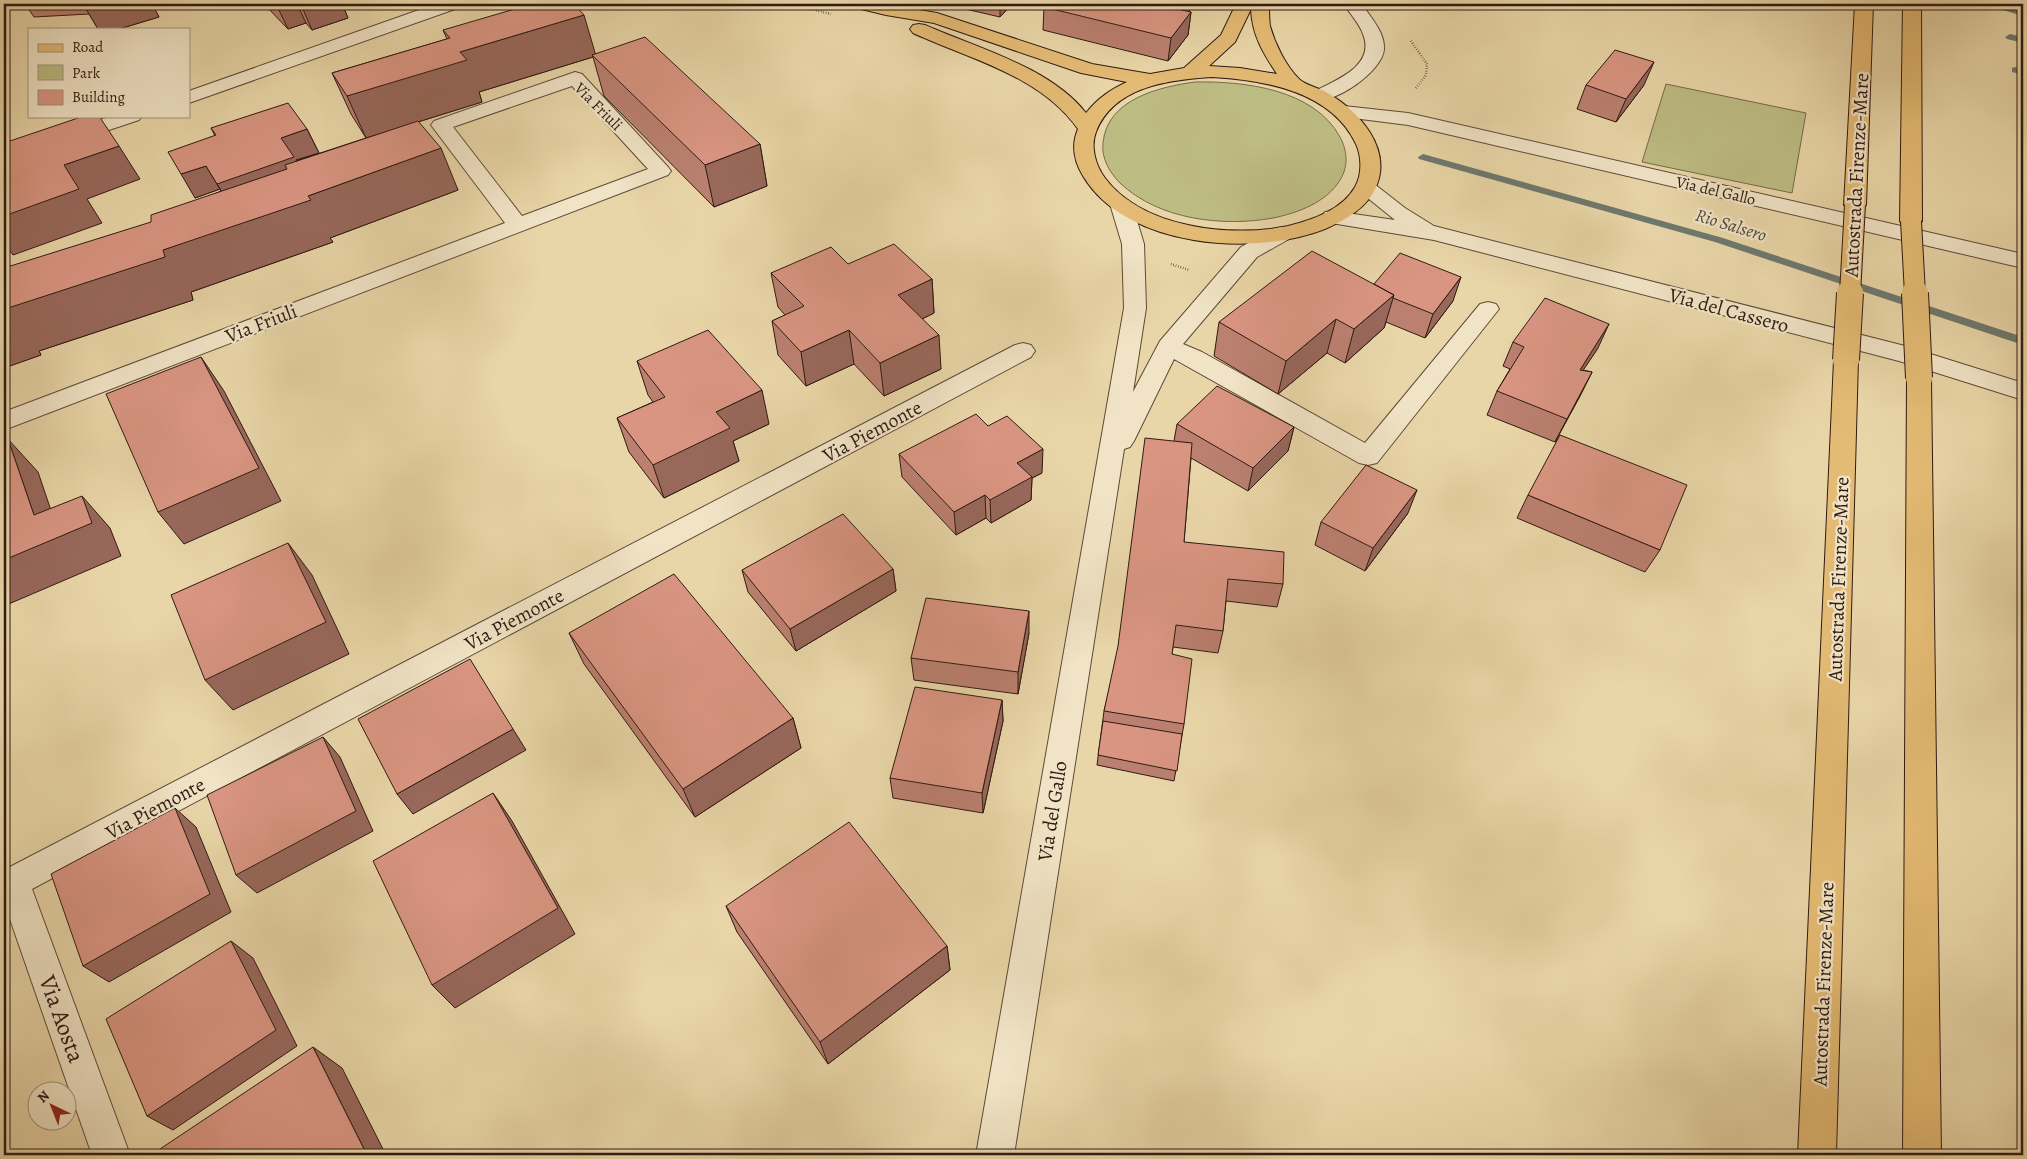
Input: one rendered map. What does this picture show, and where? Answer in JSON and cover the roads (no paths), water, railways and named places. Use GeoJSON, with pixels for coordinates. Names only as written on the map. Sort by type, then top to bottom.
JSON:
{"type":"FeatureCollection","features":[{"type":"Feature","properties":{"kind":"main road"},"geometry":{"type":"LineString","coordinates":[[863,4],[886,10],[937,18],[1088,69],[1152,80]]}},
{"type":"Feature","properties":{"kind":"main road"},"geometry":{"type":"LineString","coordinates":[[1191,72],[1229,38],[1245,4]]}},
{"type":"Feature","properties":{"kind":"main road"},"geometry":{"type":"LineString","coordinates":[[1260,4],[1261,25],[1269,48],[1293,84]]}},
{"type":"Feature","properties":{"kind":"main road","name":"Autostrada Firenze-Mare"},"geometry":{"type":"LineString","coordinates":[[1817,1155],[1846,360],[1864,4]]}},
{"type":"Feature","properties":{"kind":"main road"},"geometry":{"type":"LineString","coordinates":[[1912,4],[1911,221],[1919,378],[1922,1155]]}},
{"type":"Feature","properties":{"kind":"main road"},"geometry":{"type":"LineString","coordinates":[[886,10],[920,30],[1021,71],[1051,90],[1069,105],[1087,128]]}},
{"type":"Feature","properties":{"kind":"main road"},"geometry":{"type":"LineString","coordinates":[[1191,72],[1233,72],[1274,79],[1293,84],[1320,96],[1344,112],[1363,133],[1372,160],[1372,174],[1366,187],[1347,208],[1333,217],[1310,227],[1281,234],[1224,237],[1195,233],[1168,226],[1142,216],[1121,204],[1104,190],[1092,174],[1085,159],[1083,143],[1087,128],[1094,115],[1104,104],[1118,95],[1152,80],[1191,72]]}},
{"type":"Feature","properties":{"kind":"street"},"geometry":{"type":"LineString","coordinates":[[190,97],[452,4]]}},
{"type":"Feature","properties":{"kind":"street"},"geometry":{"type":"LineString","coordinates":[[1320,96],[1356,76],[1366,68],[1375,54],[1376,48],[1373,34],[1353,4]]}},
{"type":"Feature","properties":{"kind":"street","name":"Via Friuli"},"geometry":{"type":"LineString","coordinates":[[4,421],[518,226],[661,171],[575,78],[441,125],[518,226]]}},
{"type":"Feature","properties":{"kind":"street","name":"Via del Gallo"},"geometry":{"type":"LineString","coordinates":[[1344,112],[1408,119],[2023,262]]}},
{"type":"Feature","properties":{"kind":"street"},"geometry":{"type":"LineString","coordinates":[[4,159],[126,118]]}},
{"type":"Feature","properties":{"kind":"street"},"geometry":{"type":"LineString","coordinates":[[1363,133],[1408,119]]}},
{"type":"Feature","properties":{"kind":"street"},"geometry":{"type":"LineString","coordinates":[[1366,187],[1398,213],[1434,233]]}},
{"type":"Feature","properties":{"kind":"street","name":"Via del Gallo"},"geometry":{"type":"LineString","coordinates":[[996,1155],[1135,308],[1133,244],[1121,204]]}},
{"type":"Feature","properties":{"kind":"street"},"geometry":{"type":"LineString","coordinates":[[1333,217],[1434,233]]}},
{"type":"Feature","properties":{"kind":"street","name":"Via del Cassero"},"geometry":{"type":"LineString","coordinates":[[1434,233],[1905,354],[2023,392]]}},
{"type":"Feature","properties":{"kind":"street"},"geometry":{"type":"LineString","coordinates":[[1108,466],[1168,346],[1249,252],[1281,234]]}},
{"type":"Feature","properties":{"kind":"street"},"geometry":{"type":"LineString","coordinates":[[1168,346],[1194,358],[1368,456],[1488,309]]}},
{"type":"Feature","properties":{"kind":"street","name":"Via Piemonte"},"geometry":{"type":"LineString","coordinates":[[9,884],[1023,352]]}},
{"type":"Feature","properties":{"kind":"street","name":"Via Aosta"},"geometry":{"type":"LineString","coordinates":[[9,884],[111,1155]]}},
{"type":"Feature","properties":{"kind":"waterway"},"geometry":{"type":"LineString","coordinates":[[2006,8],[2023,13]]}},
{"type":"Feature","properties":{"kind":"waterway"},"geometry":{"type":"LineString","coordinates":[[2010,37],[2023,40]]}},
{"type":"Feature","properties":{"kind":"waterway"},"geometry":{"type":"LineString","coordinates":[[2015,70],[2023,72]]}},
{"type":"Feature","properties":{"kind":"waterway","name":"Rio Salsero"},"geometry":{"type":"LineString","coordinates":[[1423,157],[1719,240],[2023,341]]}}]}
